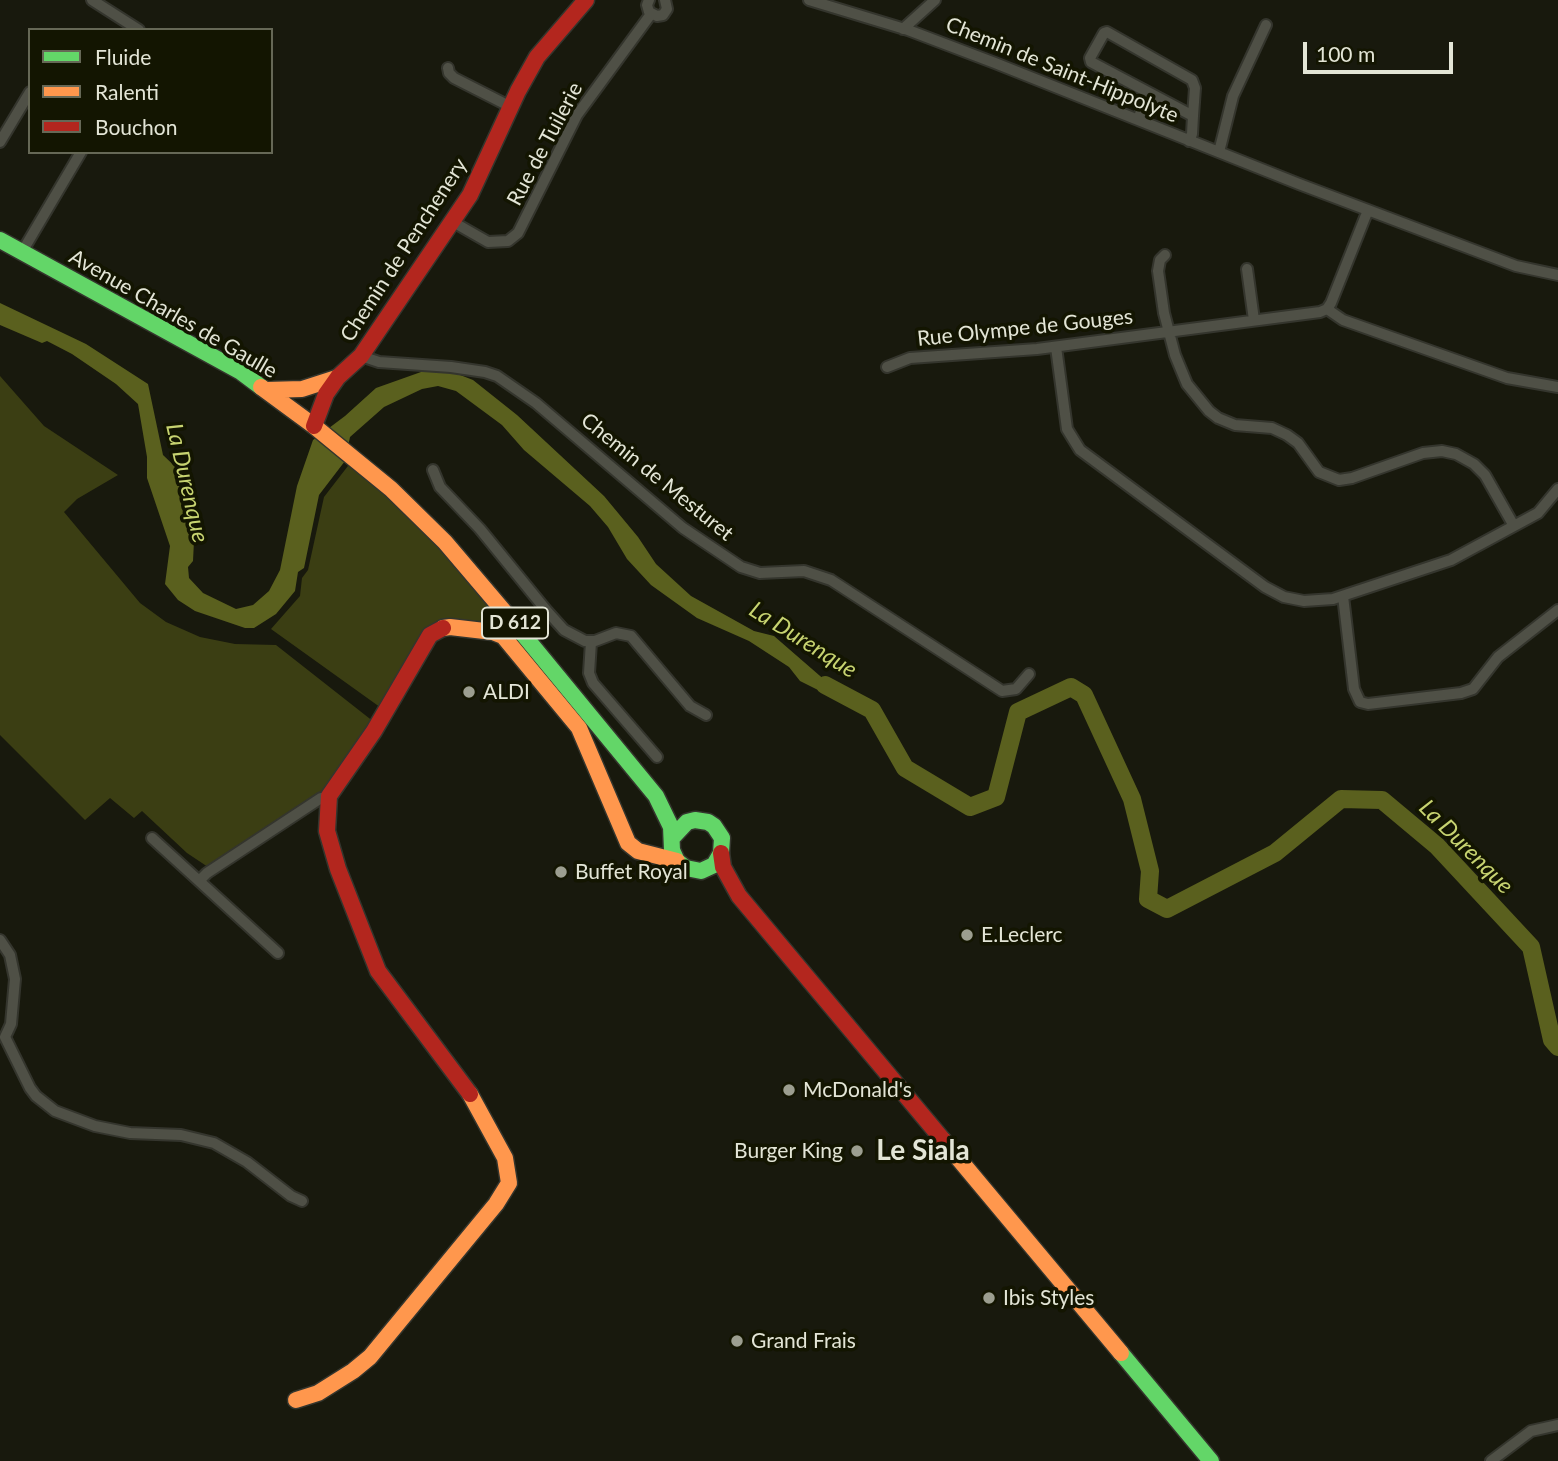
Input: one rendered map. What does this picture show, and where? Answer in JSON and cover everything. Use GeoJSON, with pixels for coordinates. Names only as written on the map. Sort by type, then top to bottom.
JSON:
{"type":"FeatureCollection","features":[{"type":"Feature","properties":{"kind":"main road","name":"Chemin de Penchenery"},"geometry":{"type":"LineString","coordinates":[[318,429],[321,402],[338,377],[361,356],[453,222],[478,181],[537,57],[586,0]]}},
{"type":"Feature","properties":{"kind":"main road","name":"Avenue Charles de Gaulle"},"geometry":{"type":"LineString","coordinates":[[0,240],[213,356],[266,390],[318,429]]}},
{"type":"Feature","properties":{"kind":"main road","name":"Chemin de Penchenery"},"geometry":{"type":"LineString","coordinates":[[266,390],[302,388],[338,377]]}},
{"type":"Feature","properties":{"kind":"main road","name":"D 612"},"geometry":{"type":"LineString","coordinates":[[318,429],[360,463],[445,542],[656,796],[671,827],[672,839]]}},
{"type":"Feature","properties":{"kind":"main road"},"geometry":{"type":"LineString","coordinates":[[296,1400],[318,1393],[370,1357],[507,1188],[509,1176],[496,1138],[475,1100],[387,985],[374,963],[327,831],[328,796],[388,709],[426,640],[434,631],[444,627],[493,632],[503,636],[579,729],[594,758],[628,843],[638,851],[716,877],[739,897],[1211,1461]]}},
{"type":"Feature","properties":{"kind":"main road","name":"D 612"},"geometry":{"type":"LineString","coordinates":[[656,796],[684,817],[695,820]]}},
{"type":"Feature","properties":{"kind":"main road"},"geometry":{"type":"LineString","coordinates":[[677,862],[672,850],[672,839],[681,826],[695,820],[708,822],[719,832],[723,845],[713,865],[701,870]]}},
{"type":"Feature","properties":{"kind":"main road"},"geometry":{"type":"LineString","coordinates":[[721,853],[724,871],[739,897]]}},
{"type":"Feature","properties":{"kind":"street"},"geometry":{"type":"LineString","coordinates":[[92,0],[136,28]]}},
{"type":"Feature","properties":{"kind":"street"},"geometry":{"type":"LineString","coordinates":[[649,0],[647,9],[651,14]]}},
{"type":"Feature","properties":{"kind":"street","name":"Rue de Tuilerie"},"geometry":{"type":"LineString","coordinates":[[453,222],[488,242],[508,241],[518,233],[577,115],[651,14],[663,15],[667,6],[665,0]]}},
{"type":"Feature","properties":{"kind":"street","name":"Chemin de Saint-Hippolyte"},"geometry":{"type":"LineString","coordinates":[[809,0],[903,29],[1516,266],[1558,275]]}},
{"type":"Feature","properties":{"kind":"street"},"geometry":{"type":"LineString","coordinates":[[903,29],[935,0]]}},
{"type":"Feature","properties":{"kind":"street"},"geometry":{"type":"LineString","coordinates":[[1219,152],[1233,96],[1266,25]]}},
{"type":"Feature","properties":{"kind":"street"},"geometry":{"type":"LineString","coordinates":[[1189,141],[1193,116],[1195,88],[1192,80],[1108,32],[1104,33],[1090,61],[1193,116]]}},
{"type":"Feature","properties":{"kind":"street"},"geometry":{"type":"LineString","coordinates":[[448,68],[454,78],[511,107]]}},
{"type":"Feature","properties":{"kind":"street"},"geometry":{"type":"LineString","coordinates":[[1138,120],[1152,94]]}},
{"type":"Feature","properties":{"kind":"street"},"geometry":{"type":"LineString","coordinates":[[0,142],[28,95]]}},
{"type":"Feature","properties":{"kind":"street"},"geometry":{"type":"LineString","coordinates":[[22,252],[80,154]]}},
{"type":"Feature","properties":{"kind":"street"},"geometry":{"type":"LineString","coordinates":[[1368,210],[1327,309],[1343,320],[1507,378],[1558,388]]}},
{"type":"Feature","properties":{"kind":"street","name":"Rue Olympe de Gouges"},"geometry":{"type":"LineString","coordinates":[[1165,255],[1158,265],[1158,271],[1169,332]]}},
{"type":"Feature","properties":{"kind":"street"},"geometry":{"type":"LineString","coordinates":[[1247,269],[1254,320]]}},
{"type":"Feature","properties":{"kind":"street","name":"Rue Olympe de Gouges"},"geometry":{"type":"LineString","coordinates":[[887,367],[910,358],[1056,347],[1327,309]]}},
{"type":"Feature","properties":{"kind":"street"},"geometry":{"type":"LineString","coordinates":[[1169,332],[1186,384],[1201,404],[1218,418],[1235,425],[1278,430],[1295,440],[1320,472],[1339,480],[1423,453],[1442,451],[1456,454],[1474,464],[1485,475],[1514,526]]}},
{"type":"Feature","properties":{"kind":"street"},"geometry":{"type":"LineString","coordinates":[[1056,347],[1067,429],[1073,443],[1086,456],[1274,593],[1304,601],[1324,601],[1451,560],[1538,513],[1558,489]]}},
{"type":"Feature","properties":{"kind":"street","name":"Chemin de Mesturet"},"geometry":{"type":"LineString","coordinates":[[361,356],[379,362],[451,366],[496,376],[536,403],[683,528],[741,567],[760,573],[804,571],[839,584],[912,635],[1002,691],[1016,689],[1028,674]]}},
{"type":"Feature","properties":{"kind":"street"},"geometry":{"type":"LineString","coordinates":[[433,470],[440,488],[480,529],[568,633],[591,642],[616,633],[631,636],[690,706],[706,715]]}},
{"type":"Feature","properties":{"kind":"street"},"geometry":{"type":"LineString","coordinates":[[1343,596],[1354,689],[1360,702],[1368,704],[1461,693],[1472,689],[1498,657],[1558,610]]}},
{"type":"Feature","properties":{"kind":"street"},"geometry":{"type":"LineString","coordinates":[[521,631],[546,610]]}},
{"type":"Feature","properties":{"kind":"street"},"geometry":{"type":"LineString","coordinates":[[591,642],[589,673],[593,683],[657,757]]}},
{"type":"Feature","properties":{"kind":"street"},"geometry":{"type":"LineString","coordinates":[[199,881],[207,873],[328,796]]}},
{"type":"Feature","properties":{"kind":"street"},"geometry":{"type":"LineString","coordinates":[[152,838],[278,953]]}},
{"type":"Feature","properties":{"kind":"street"},"geometry":{"type":"LineString","coordinates":[[645,852],[672,839]]}},
{"type":"Feature","properties":{"kind":"street"},"geometry":{"type":"LineString","coordinates":[[0,940],[10,955],[15,979],[11,1024],[3,1038],[30,1088],[42,1102],[55,1111],[95,1126],[130,1133],[181,1135],[214,1143],[247,1162],[281,1189],[302,1201]]}},
{"type":"Feature","properties":{"kind":"street"},"geometry":{"type":"LineString","coordinates":[[1491,1461],[1531,1431],[1558,1425]]}},
{"type":"Feature","properties":{"kind":"shaded area"},"geometry":{"type":"Polygon","coordinates":[[[0,376],[44,426],[118,475],[77,499],[64,512],[140,603],[166,622],[200,637],[235,644],[276,645],[374,722],[327,789],[208,867],[187,853],[142,811],[134,818],[110,798],[85,820],[0,735],[0,376]]]}},
{"type":"Feature","properties":{"kind":"shaded area"},"geometry":{"type":"Polygon","coordinates":[[[351,462],[431,538],[493,610],[496,619],[490,626],[448,622],[384,710],[271,629],[300,596],[302,578],[308,570],[324,497],[351,462]]]}},
{"type":"Feature","properties":{"kind":"water"},"geometry":{"type":"Polygon","coordinates":[[[0,303],[86,344],[148,384],[163,455],[186,477],[195,521],[193,561],[188,567],[189,578],[203,593],[236,609],[253,605],[269,591],[280,570],[297,486],[313,440],[376,388],[421,372],[450,371],[473,380],[517,415],[604,496],[638,537],[656,564],[691,596],[754,631],[774,636],[827,682],[852,697],[820,691],[800,681],[789,667],[749,641],[697,618],[651,585],[627,559],[608,527],[590,506],[524,450],[502,425],[456,391],[438,386],[422,389],[384,407],[350,437],[345,461],[319,495],[304,568],[298,572],[295,591],[276,614],[254,628],[245,628],[195,611],[178,600],[165,584],[170,546],[147,478],[147,457],[138,404],[116,384],[72,354],[47,341],[42,343],[0,325],[0,303]]]}},
{"type":"Feature","properties":{"kind":"waterway","name":"La Durenque"},"geometry":{"type":"LineString","coordinates":[[825,685],[872,710],[905,768],[970,807],[996,797],[1018,712],[1071,687],[1084,695],[1132,799],[1150,871],[1148,899],[1167,909],[1275,853],[1341,799],[1382,800],[1437,846],[1531,947],[1552,1040],[1558,1047]]}},
{"type":"Feature","properties":{"kind":"traffic: fast"},"geometry":{"type":"LineString","coordinates":[[0,240],[241,372],[261,387]]}},
{"type":"Feature","properties":{"kind":"traffic: fast"},"geometry":{"type":"LineString","coordinates":[[513,622],[656,796],[671,827],[672,850],[677,861],[686,868],[701,871],[714,865],[721,853],[722,838],[708,822],[687,822],[672,838]]}},
{"type":"Feature","properties":{"kind":"traffic: fast"},"geometry":{"type":"LineString","coordinates":[[1121,1353],[1211,1461]]}},
{"type":"Feature","properties":{"kind":"traffic: slow"},"geometry":{"type":"LineString","coordinates":[[266,390],[302,389],[336,378]]}},
{"type":"Feature","properties":{"kind":"traffic: slow"},"geometry":{"type":"LineString","coordinates":[[261,387],[391,489],[445,542],[513,622]]}},
{"type":"Feature","properties":{"kind":"traffic: slow"},"geometry":{"type":"LineString","coordinates":[[443,628],[493,632],[503,636],[579,728],[628,843],[638,851],[677,861]]}},
{"type":"Feature","properties":{"kind":"traffic: slow"},"geometry":{"type":"LineString","coordinates":[[296,1400],[318,1393],[370,1357],[496,1204],[509,1183],[505,1158],[470,1094]]}},
{"type":"Feature","properties":{"kind":"traffic: slow"},"geometry":{"type":"LineString","coordinates":[[943,1140],[1121,1353]]}},
{"type":"Feature","properties":{"kind":"traffic: jam"},"geometry":{"type":"LineString","coordinates":[[314,426],[326,394],[338,377],[361,356],[470,195],[518,91],[537,57],[586,0]]}},
{"type":"Feature","properties":{"kind":"traffic: jam"},"geometry":{"type":"LineString","coordinates":[[443,628],[430,635],[374,731],[329,796],[327,831],[338,869],[378,971],[470,1094]]}},
{"type":"Feature","properties":{"kind":"traffic: jam"},"geometry":{"type":"LineString","coordinates":[[721,853],[723,867],[739,896],[943,1140]]}},
{"type":"Feature","properties":{"kind":"place","name":"ALDI"},"geometry":{"type":"Point","coordinates":[469,692]}},
{"type":"Feature","properties":{"kind":"place","name":"Buffet Royal"},"geometry":{"type":"Point","coordinates":[561,872]}},
{"type":"Feature","properties":{"kind":"place","name":"E.Leclerc"},"geometry":{"type":"Point","coordinates":[967,935]}},
{"type":"Feature","properties":{"kind":"place","name":"McDonald's"},"geometry":{"type":"Point","coordinates":[789,1090]}},
{"type":"Feature","properties":{"kind":"place","name":"Burger King"},"geometry":{"type":"Point","coordinates":[857,1151]}},
{"type":"Feature","properties":{"kind":"place","name":"Ibis Styles"},"geometry":{"type":"Point","coordinates":[989,1298]}},
{"type":"Feature","properties":{"kind":"place","name":"Grand Frais"},"geometry":{"type":"Point","coordinates":[737,1341]}},
{"type":"Feature","properties":{"kind":"district","name":"Le Siala"},"geometry":{"type":"Point","coordinates":[923,1151]}}]}
